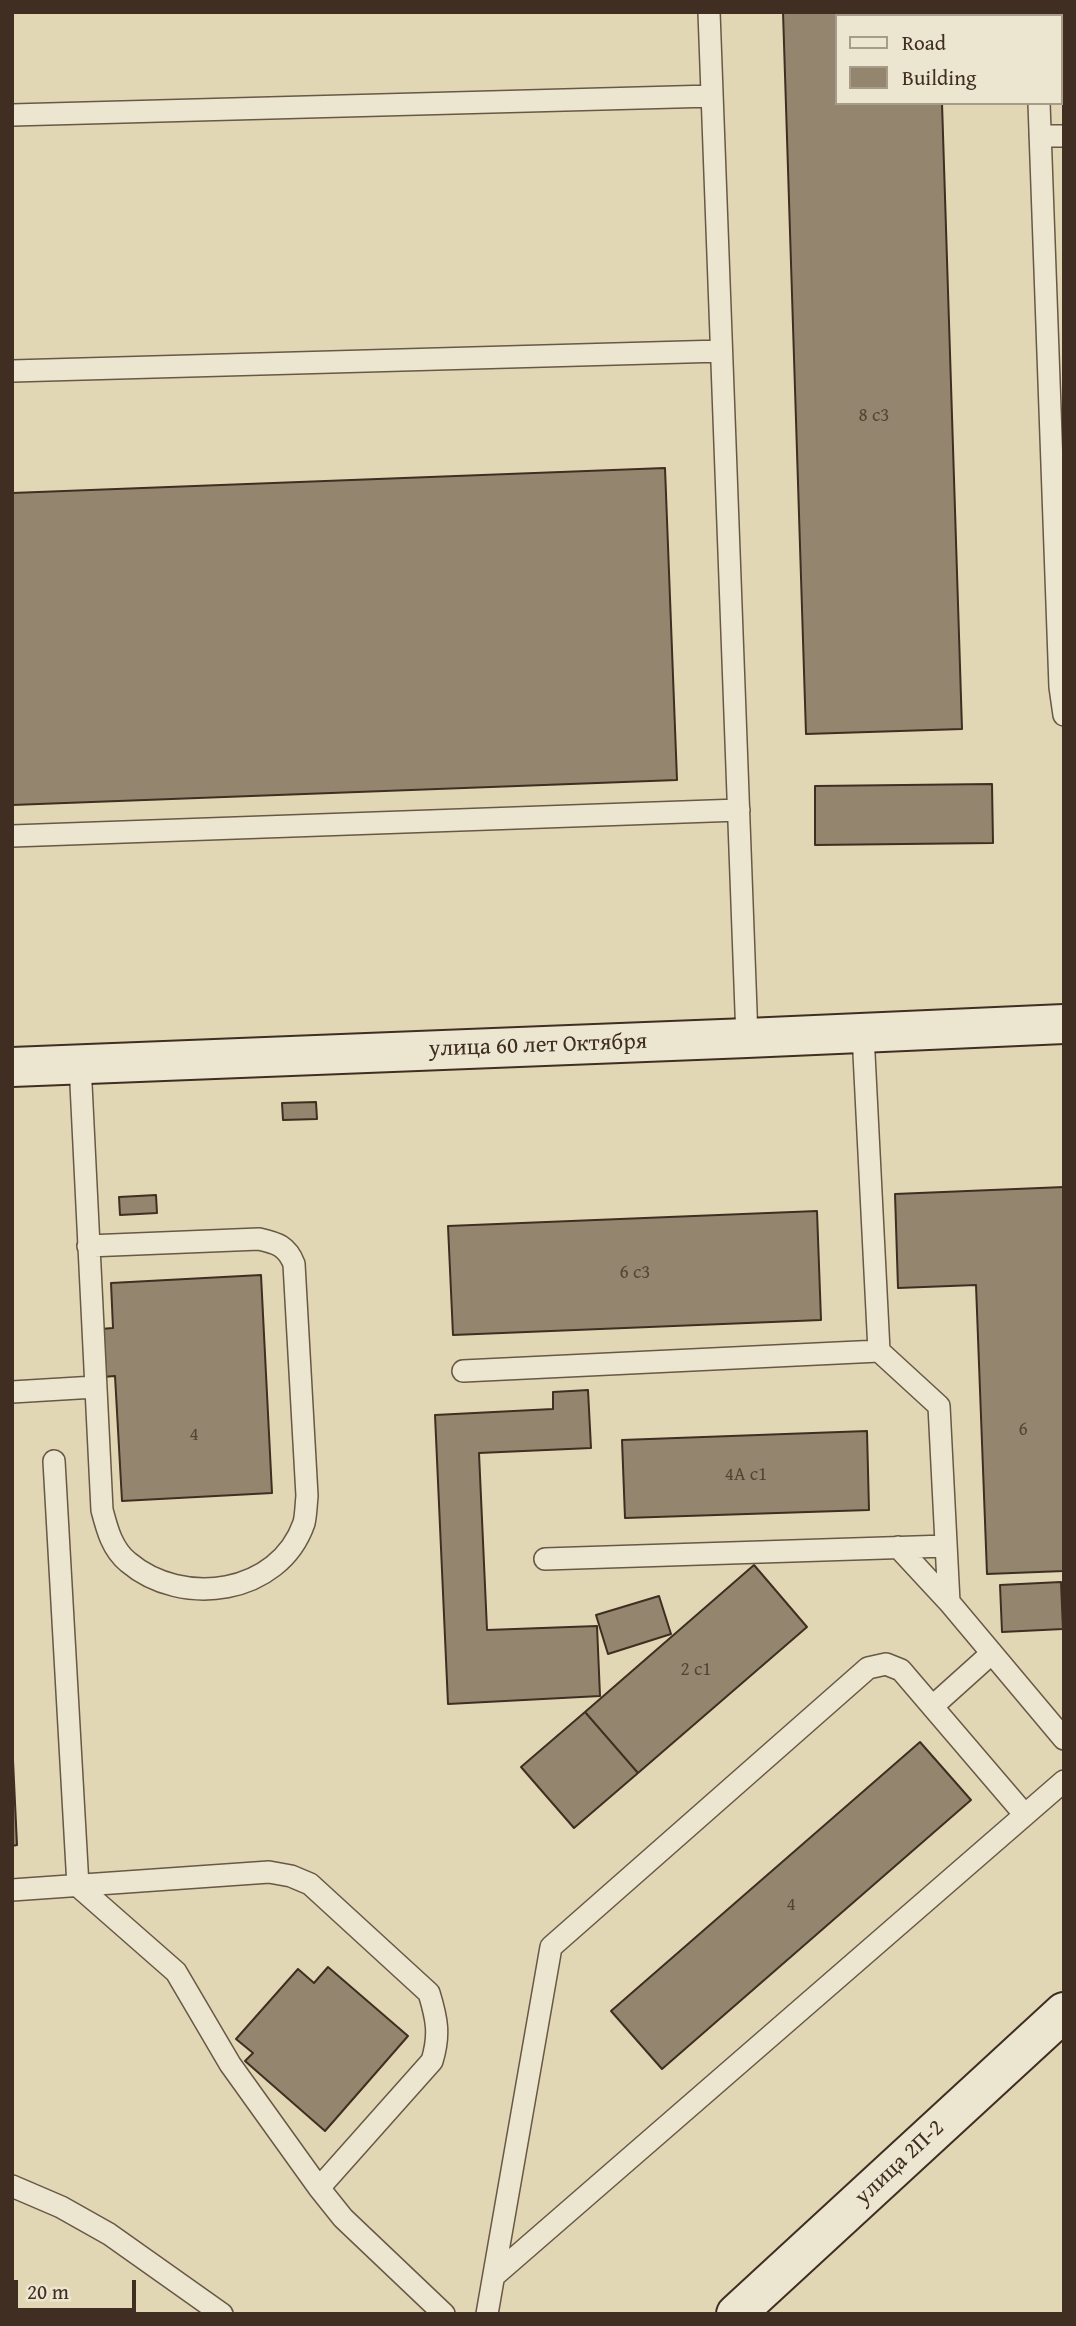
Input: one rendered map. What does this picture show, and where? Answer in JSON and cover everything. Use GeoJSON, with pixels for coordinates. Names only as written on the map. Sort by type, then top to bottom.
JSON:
{"type":"FeatureCollection","features":[{"type":"Feature","properties":{"kind":"main road","name":"улица 60 лет Октября"},"geometry":{"type":"LineString","coordinates":[[12,1067],[1064,1024]]}},
{"type":"Feature","properties":{"kind":"main road","name":"улица 2П-2"},"geometry":{"type":"LineString","coordinates":[[736,2314],[1064,2012]]}},
{"type":"Feature","properties":{"kind":"lane"},"geometry":{"type":"LineString","coordinates":[[709,12],[747,1038]]}},
{"type":"Feature","properties":{"kind":"lane"},"geometry":{"type":"LineString","coordinates":[[12,115],[712,96]]}},
{"type":"Feature","properties":{"kind":"lane"},"geometry":{"type":"LineString","coordinates":[[1039,105],[1064,715]]}},
{"type":"Feature","properties":{"kind":"lane"},"geometry":{"type":"LineString","coordinates":[[1040,136],[1064,136]]}},
{"type":"Feature","properties":{"kind":"lane"},"geometry":{"type":"LineString","coordinates":[[12,371],[721,351]]}},
{"type":"Feature","properties":{"kind":"lane"},"geometry":{"type":"LineString","coordinates":[[12,836],[739,810]]}},
{"type":"Feature","properties":{"kind":"lane"},"geometry":{"type":"LineString","coordinates":[[863,1034],[878,1350],[939,1406],[949,1602]]}},
{"type":"Feature","properties":{"kind":"lane"},"geometry":{"type":"LineString","coordinates":[[80,1064],[88,1246],[102,1510],[109,1537],[126,1561],[151,1577],[186,1589],[222,1589],[252,1581],[278,1563],[294,1544],[304,1522],[307,1496],[294,1264],[289,1251],[276,1243],[259,1239],[88,1246]]}},
{"type":"Feature","properties":{"kind":"lane"},"geometry":{"type":"LineString","coordinates":[[463,1371],[878,1350]]}},
{"type":"Feature","properties":{"kind":"lane"},"geometry":{"type":"LineString","coordinates":[[12,1391],[95,1387]]}},
{"type":"Feature","properties":{"kind":"lane"},"geometry":{"type":"LineString","coordinates":[[54,1461],[78,1886],[176,1972],[230,2064],[319,2188],[343,2218],[443,2314]]}},
{"type":"Feature","properties":{"kind":"lane"},"geometry":{"type":"LineString","coordinates":[[545,1559],[946,1546]]}},
{"type":"Feature","properties":{"kind":"lane"},"geometry":{"type":"LineString","coordinates":[[898,1547],[949,1602],[1064,1739]]}},
{"type":"Feature","properties":{"kind":"lane"},"geometry":{"type":"LineString","coordinates":[[933,1706],[992,1653]]}},
{"type":"Feature","properties":{"kind":"lane"},"geometry":{"type":"LineString","coordinates":[[487,2314],[551,1947],[867,1668],[886,1664],[901,1670],[1025,1815]]}},
{"type":"Feature","properties":{"kind":"lane"},"geometry":{"type":"LineString","coordinates":[[494,2276],[1064,1780]]}},
{"type":"Feature","properties":{"kind":"lane"},"geometry":{"type":"LineString","coordinates":[[12,1890],[269,1872],[291,1875],[310,1884],[429,1993],[436,2014],[438,2040],[432,2061],[319,2188]]}},
{"type":"Feature","properties":{"kind":"lane"},"geometry":{"type":"LineString","coordinates":[[12,2186],[61,2207],[109,2234],[222,2314]]}},
{"type":"Feature","properties":{"kind":"building"},"geometry":{"type":"Polygon","coordinates":[[[783,12],[939,12],[834,14],[834,105],[942,105],[962,729],[806,734],[783,12]]]}},
{"type":"Feature","properties":{"kind":"building"},"geometry":{"type":"Polygon","coordinates":[[[665,468],[677,780],[12,805],[12,493],[665,468]]]}},
{"type":"Feature","properties":{"kind":"building"},"geometry":{"type":"Polygon","coordinates":[[[992,784],[993,843],[815,845],[815,786],[992,784]]]}},
{"type":"Feature","properties":{"kind":"building"},"geometry":{"type":"Polygon","coordinates":[[[316,1102],[317,1119],[283,1120],[282,1103],[316,1102]]]}},
{"type":"Feature","properties":{"kind":"building"},"geometry":{"type":"Polygon","coordinates":[[[1064,1187],[1064,1571],[987,1574],[976,1285],[898,1288],[895,1194],[1064,1187]]]}},
{"type":"Feature","properties":{"kind":"building"},"geometry":{"type":"Polygon","coordinates":[[[156,1195],[157,1213],[120,1215],[119,1197],[156,1195]]]}},
{"type":"Feature","properties":{"kind":"building"},"geometry":{"type":"Polygon","coordinates":[[[817,1211],[821,1320],[453,1335],[448,1226],[817,1211]]]}},
{"type":"Feature","properties":{"kind":"building"},"geometry":{"type":"Polygon","coordinates":[[[261,1275],[272,1493],[122,1501],[115,1376],[102,1377],[100,1329],[113,1328],[111,1283],[261,1275]]]}},
{"type":"Feature","properties":{"kind":"building"},"geometry":{"type":"Polygon","coordinates":[[[588,1390],[591,1448],[479,1453],[487,1630],[597,1626],[600,1696],[448,1704],[435,1415],[553,1409],[553,1392],[588,1390]]]}},
{"type":"Feature","properties":{"kind":"building"},"geometry":{"type":"Polygon","coordinates":[[[867,1431],[869,1510],[625,1518],[622,1440],[867,1431]]]}},
{"type":"Feature","properties":{"kind":"building"},"geometry":{"type":"Polygon","coordinates":[[[754,1565],[807,1627],[638,1773],[585,1712],[754,1565]]]}},
{"type":"Feature","properties":{"kind":"building"},"geometry":{"type":"Polygon","coordinates":[[[1061,1582],[1063,1629],[1002,1632],[1000,1585],[1061,1582]]]}},
{"type":"Feature","properties":{"kind":"building"},"geometry":{"type":"Polygon","coordinates":[[[659,1596],[671,1634],[608,1654],[596,1615],[659,1596]]]}},
{"type":"Feature","properties":{"kind":"building"},"geometry":{"type":"Polygon","coordinates":[[[585,1712],[638,1773],[574,1828],[521,1767],[585,1712]]]}},
{"type":"Feature","properties":{"kind":"building"},"geometry":{"type":"Polygon","coordinates":[[[12,1739],[17,1845],[12,1846],[12,1739]]]}},
{"type":"Feature","properties":{"kind":"building"},"geometry":{"type":"Polygon","coordinates":[[[920,1742],[971,1800],[662,2069],[611,2011],[920,1742]]]}},
{"type":"Feature","properties":{"kind":"building"},"geometry":{"type":"Polygon","coordinates":[[[328,1967],[408,2036],[325,2131],[245,2061],[253,2053],[236,2039],[298,1969],[314,1983],[328,1967]]]}},
{"type":"Feature","properties":{"kind":"building"},"geometry":{"type":"Polygon","coordinates":[[[105,2310],[106,2314],[39,2314],[105,2310]]]}}]}
